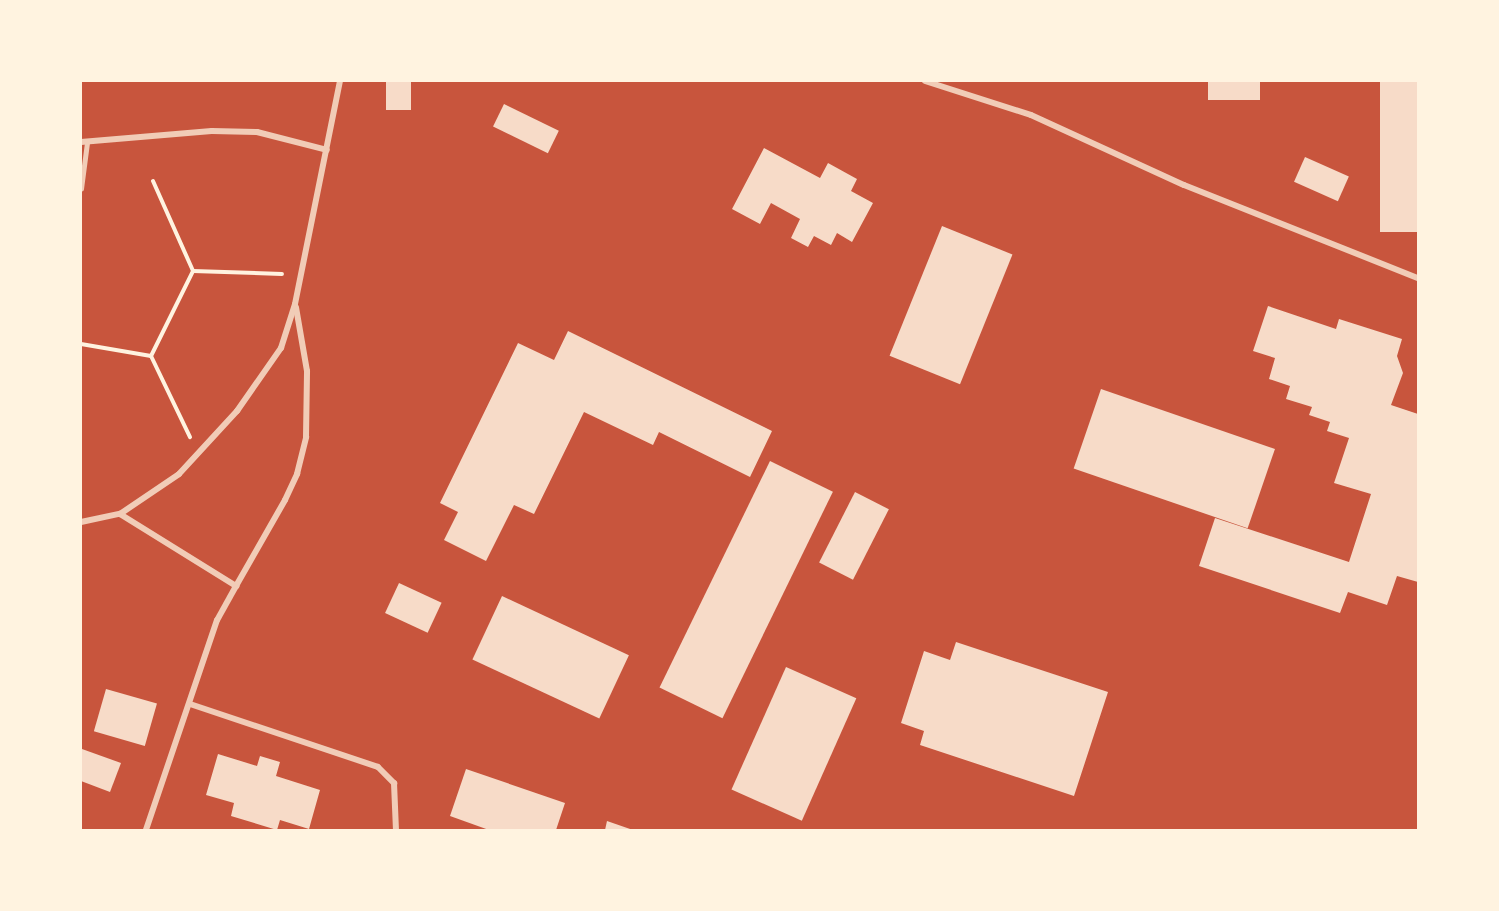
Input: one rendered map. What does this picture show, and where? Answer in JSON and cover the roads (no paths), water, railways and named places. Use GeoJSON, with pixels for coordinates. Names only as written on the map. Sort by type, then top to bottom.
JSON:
{"type":"FeatureCollection","features":[{"type":"Feature","properties":{"kind":"street"},"geometry":{"type":"LineString","coordinates":[[81,522],[120,513],[179,474],[237,411],[281,348],[295,304],[340,81]]}},
{"type":"Feature","properties":{"kind":"street"},"geometry":{"type":"LineString","coordinates":[[925,81],[1031,115],[1184,184],[1418,278]]}},
{"type":"Feature","properties":{"kind":"street"},"geometry":{"type":"LineString","coordinates":[[84,143],[213,131],[257,132],[327,150]]}},
{"type":"Feature","properties":{"kind":"street"},"geometry":{"type":"LineString","coordinates":[[146,830],[217,620],[285,500],[297,474],[306,437],[307,371],[295,304]]}},
{"type":"Feature","properties":{"kind":"street"},"geometry":{"type":"LineString","coordinates":[[120,513],[236,586]]}},
{"type":"Feature","properties":{"kind":"street"},"geometry":{"type":"LineString","coordinates":[[190,704],[378,767],[394,783],[396,830]]}},
{"type":"Feature","properties":{"kind":"lane"},"geometry":{"type":"LineString","coordinates":[[81,189],[84,143]]}}]}
